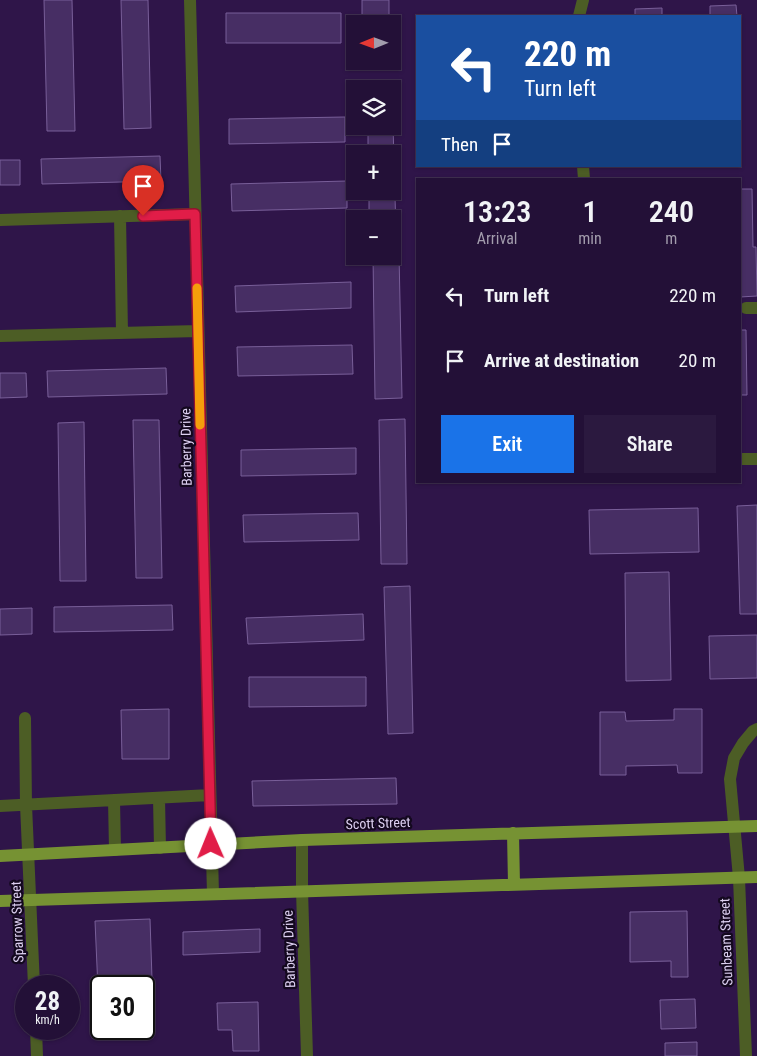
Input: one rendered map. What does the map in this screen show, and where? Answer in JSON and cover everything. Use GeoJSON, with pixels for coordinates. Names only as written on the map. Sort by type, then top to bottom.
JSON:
{"type":"FeatureCollection","features":[{"type":"Feature","properties":{"kind":"main road","name":"Scott Street"},"geometry":{"type":"LineString","coordinates":[[0,856],[29,856],[302,840],[757,826]]}},
{"type":"Feature","properties":{"kind":"main road"},"geometry":{"type":"LineString","coordinates":[[513,833],[514,884]]}},
{"type":"Feature","properties":{"kind":"main road"},"geometry":{"type":"LineString","coordinates":[[0,901],[757,877]]}},
{"type":"Feature","properties":{"kind":"street","name":"Barberry Drive"},"geometry":{"type":"LineString","coordinates":[[190,0],[213,894]]}},
{"type":"Feature","properties":{"kind":"street"},"geometry":{"type":"LineString","coordinates":[[579,15],[583,0]]}},
{"type":"Feature","properties":{"kind":"street"},"geometry":{"type":"LineString","coordinates":[[0,220],[195,214]]}},
{"type":"Feature","properties":{"kind":"street"},"geometry":{"type":"LineString","coordinates":[[120,216],[122,333]]}},
{"type":"Feature","properties":{"kind":"street"},"geometry":{"type":"LineString","coordinates":[[0,336],[198,330]]}},
{"type":"Feature","properties":{"kind":"street"},"geometry":{"type":"LineString","coordinates":[[741,459],[757,459]]}},
{"type":"Feature","properties":{"kind":"street","name":"Sparrow Street"},"geometry":{"type":"LineString","coordinates":[[24,718],[34,975]]}},
{"type":"Feature","properties":{"kind":"street","name":"Sunbeam Street"},"geometry":{"type":"LineString","coordinates":[[746,1056],[739,878],[730,779],[734,758],[743,743],[757,729]]}},
{"type":"Feature","properties":{"kind":"street"},"geometry":{"type":"LineString","coordinates":[[0,806],[210,795]]}},
{"type":"Feature","properties":{"kind":"street"},"geometry":{"type":"LineString","coordinates":[[159,798],[160,848]]}},
{"type":"Feature","properties":{"kind":"street"},"geometry":{"type":"LineString","coordinates":[[114,800],[115,850]]}},
{"type":"Feature","properties":{"kind":"street","name":"Barberry Drive"},"geometry":{"type":"LineString","coordinates":[[302,840],[307,1056]]}},
{"type":"Feature","properties":{"kind":"street"},"geometry":{"type":"LineString","coordinates":[[36,1040],[37,1056]]}},
{"type":"Feature","properties":{"kind":"building"},"geometry":{"type":"Polygon","coordinates":[[[44,0],[72,0],[75,131],[47,131],[44,0]]]}},
{"type":"Feature","properties":{"kind":"building"},"geometry":{"type":"Polygon","coordinates":[[[121,0],[148,0],[151,128],[124,129],[121,0]]]}},
{"type":"Feature","properties":{"kind":"building"},"geometry":{"type":"Polygon","coordinates":[[[362,0],[389,0],[389,15],[362,15],[362,0]]]}},
{"type":"Feature","properties":{"kind":"building"},"geometry":{"type":"Polygon","coordinates":[[[736,5],[737,15],[710,15],[710,6],[736,5]]]}},
{"type":"Feature","properties":{"kind":"building"},"geometry":{"type":"Polygon","coordinates":[[[662,8],[662,15],[635,15],[635,9],[662,8]]]}},
{"type":"Feature","properties":{"kind":"building"},"geometry":{"type":"Polygon","coordinates":[[[226,13],[341,13],[341,43],[226,43],[226,13]]]}},
{"type":"Feature","properties":{"kind":"building"},"geometry":{"type":"Polygon","coordinates":[[[345,117],[345,142],[229,144],[229,119],[345,117]]]}},
{"type":"Feature","properties":{"kind":"building"},"geometry":{"type":"Polygon","coordinates":[[[368,135],[393,135],[394,145],[368,145],[368,135]]]}},
{"type":"Feature","properties":{"kind":"building"},"geometry":{"type":"Polygon","coordinates":[[[160,156],[161,181],[42,184],[41,159],[160,156]]]}},
{"type":"Feature","properties":{"kind":"building"},"geometry":{"type":"Polygon","coordinates":[[[0,160],[20,160],[20,185],[0,185],[0,160]]]}},
{"type":"Feature","properties":{"kind":"building"},"geometry":{"type":"Polygon","coordinates":[[[346,181],[347,208],[232,211],[231,184],[346,181]]]}},
{"type":"Feature","properties":{"kind":"building"},"geometry":{"type":"Polygon","coordinates":[[[741,189],[752,189],[753,247],[756,247],[757,296],[741,297],[741,189]]]}},
{"type":"Feature","properties":{"kind":"building"},"geometry":{"type":"Polygon","coordinates":[[[369,200],[395,200],[395,210],[369,210],[369,200]]]}},
{"type":"Feature","properties":{"kind":"building"},"geometry":{"type":"Polygon","coordinates":[[[373,265],[399,265],[402,398],[375,399],[373,265]]]}},
{"type":"Feature","properties":{"kind":"building"},"geometry":{"type":"Polygon","coordinates":[[[351,282],[351,308],[236,312],[235,286],[351,282]]]}},
{"type":"Feature","properties":{"kind":"building"},"geometry":{"type":"Polygon","coordinates":[[[741,330],[746,330],[747,395],[741,395],[741,330]]]}},
{"type":"Feature","properties":{"kind":"building"},"geometry":{"type":"Polygon","coordinates":[[[352,345],[353,374],[238,376],[237,347],[352,345]]]}},
{"type":"Feature","properties":{"kind":"building"},"geometry":{"type":"Polygon","coordinates":[[[166,368],[167,394],[48,397],[47,371],[166,368]]]}},
{"type":"Feature","properties":{"kind":"building"},"geometry":{"type":"Polygon","coordinates":[[[0,373],[26,373],[27,397],[0,398],[0,373]]]}},
{"type":"Feature","properties":{"kind":"building"},"geometry":{"type":"Polygon","coordinates":[[[405,419],[407,564],[381,564],[379,420],[405,419]]]}},
{"type":"Feature","properties":{"kind":"building"},"geometry":{"type":"Polygon","coordinates":[[[133,420],[159,420],[162,578],[136,578],[133,420]]]}},
{"type":"Feature","properties":{"kind":"building"},"geometry":{"type":"Polygon","coordinates":[[[84,422],[86,581],[60,581],[58,423],[84,422]]]}},
{"type":"Feature","properties":{"kind":"building"},"geometry":{"type":"Polygon","coordinates":[[[356,448],[356,474],[241,476],[241,450],[356,448]]]}},
{"type":"Feature","properties":{"kind":"building"},"geometry":{"type":"Polygon","coordinates":[[[757,505],[757,614],[740,614],[737,506],[757,505]]]}},
{"type":"Feature","properties":{"kind":"building"},"geometry":{"type":"Polygon","coordinates":[[[698,508],[699,552],[590,554],[589,510],[698,508]]]}},
{"type":"Feature","properties":{"kind":"building"},"geometry":{"type":"Polygon","coordinates":[[[358,513],[359,540],[244,542],[243,515],[358,513]]]}},
{"type":"Feature","properties":{"kind":"building"},"geometry":{"type":"Polygon","coordinates":[[[669,572],[671,680],[626,681],[625,573],[669,572]]]}},
{"type":"Feature","properties":{"kind":"building"},"geometry":{"type":"Polygon","coordinates":[[[410,586],[413,733],[388,734],[384,587],[410,586]]]}},
{"type":"Feature","properties":{"kind":"building"},"geometry":{"type":"Polygon","coordinates":[[[172,605],[173,630],[54,632],[54,607],[172,605]]]}},
{"type":"Feature","properties":{"kind":"building"},"geometry":{"type":"Polygon","coordinates":[[[32,608],[32,634],[0,635],[0,609],[32,608]]]}},
{"type":"Feature","properties":{"kind":"building"},"geometry":{"type":"Polygon","coordinates":[[[363,614],[364,640],[248,644],[246,618],[363,614]]]}},
{"type":"Feature","properties":{"kind":"building"},"geometry":{"type":"Polygon","coordinates":[[[757,635],[757,678],[710,679],[709,636],[757,635]]]}},
{"type":"Feature","properties":{"kind":"building"},"geometry":{"type":"Polygon","coordinates":[[[249,677],[366,677],[366,706],[249,707],[249,677]]]}},
{"type":"Feature","properties":{"kind":"building"},"geometry":{"type":"Polygon","coordinates":[[[169,709],[169,759],[122,759],[121,710],[169,709]]]}},
{"type":"Feature","properties":{"kind":"building"},"geometry":{"type":"Polygon","coordinates":[[[674,709],[702,709],[702,773],[678,773],[677,765],[626,766],[626,775],[600,775],[600,712],[625,712],[626,721],[674,720],[674,709]]]}},
{"type":"Feature","properties":{"kind":"building"},"geometry":{"type":"Polygon","coordinates":[[[396,778],[397,804],[253,806],[252,781],[396,778]]]}},
{"type":"Feature","properties":{"kind":"building"},"geometry":{"type":"Polygon","coordinates":[[[687,911],[688,977],[671,977],[671,961],[630,962],[630,912],[687,911]]]}},
{"type":"Feature","properties":{"kind":"building"},"geometry":{"type":"Polygon","coordinates":[[[150,919],[152,975],[97,975],[95,921],[150,919]]]}},
{"type":"Feature","properties":{"kind":"building"},"geometry":{"type":"Polygon","coordinates":[[[260,929],[260,952],[183,955],[183,932],[260,929]]]}},
{"type":"Feature","properties":{"kind":"building"},"geometry":{"type":"Polygon","coordinates":[[[695,999],[696,1028],[661,1029],[660,1000],[695,999]]]}},
{"type":"Feature","properties":{"kind":"building"},"geometry":{"type":"Polygon","coordinates":[[[258,1002],[259,1051],[233,1051],[232,1030],[218,1030],[217,1003],[258,1002]]]}},
{"type":"Feature","properties":{"kind":"building"},"geometry":{"type":"Polygon","coordinates":[[[697,1042],[697,1056],[665,1056],[665,1043],[697,1042]]]}},
{"type":"Feature","properties":{"kind":"slow traffic"},"geometry":{"type":"LineString","coordinates":[[197,288],[200,425]]}},
{"type":"Feature","properties":{"kind":"route"},"geometry":{"type":"LineString","coordinates":[[143,216],[195,214],[211,844]]}}]}
